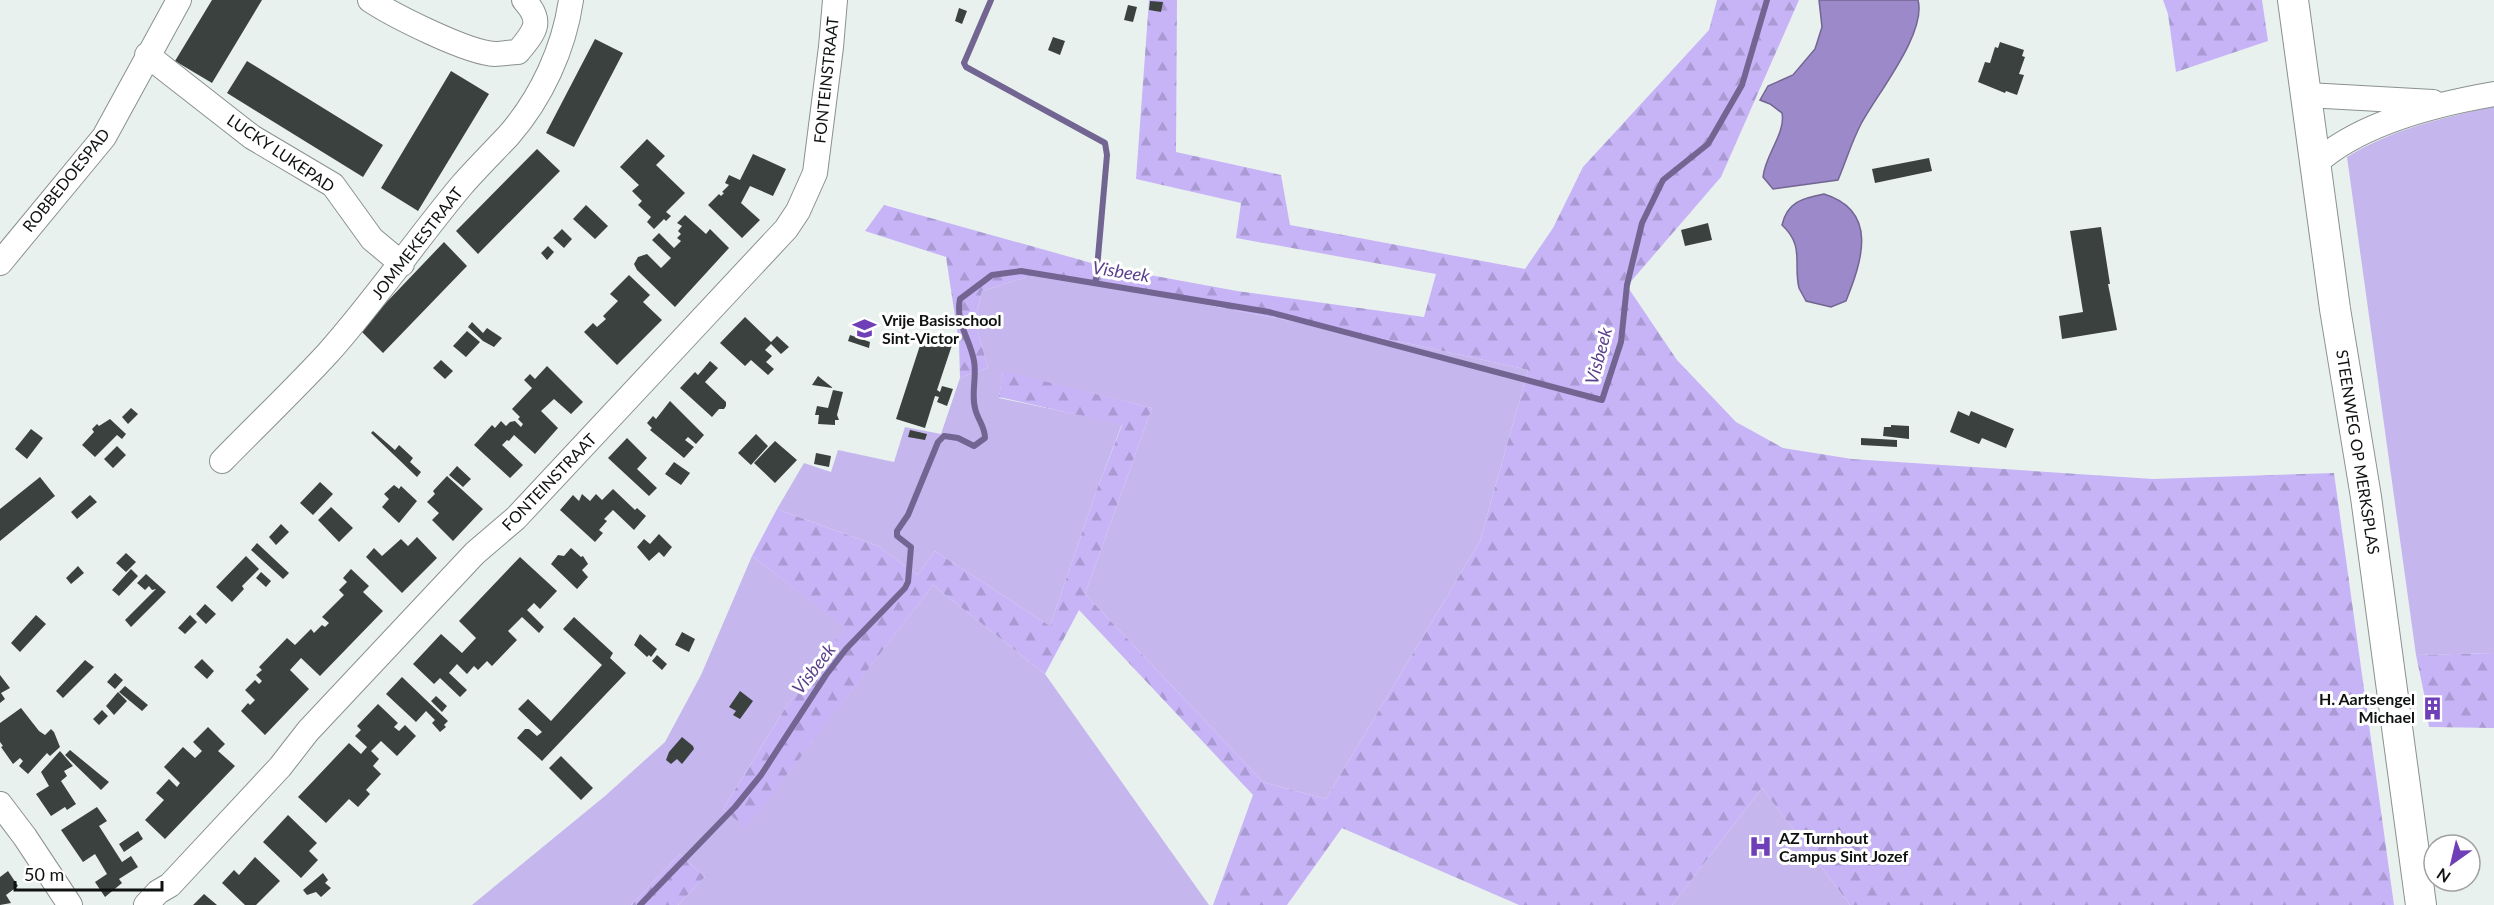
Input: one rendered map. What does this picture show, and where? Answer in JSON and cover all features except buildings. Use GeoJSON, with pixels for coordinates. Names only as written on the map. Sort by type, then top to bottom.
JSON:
{"type":"FeatureCollection","features":[{"type":"Feature","properties":{"kind":"street","name":"ROBBEDOESPAD"},"geometry":{"type":"LineString","coordinates":[[0,263],[104,137],[179,0]]}},
{"type":"Feature","properties":{"kind":"street"},"geometry":{"type":"LineString","coordinates":[[370,0],[411,23],[457,43],[493,54],[518,52],[533,34],[537,20],[533,10],[524,0]]}},
{"type":"Feature","properties":{"kind":"street","name":"JOMMEKESTRAAT"},"geometry":{"type":"LineString","coordinates":[[222,461],[328,353],[402,264],[462,185],[530,108],[555,59],[568,21],[570,0]]}},
{"type":"Feature","properties":{"kind":"street","name":"FONTEINSTRAAT"},"geometry":{"type":"LineString","coordinates":[[146,905],[158,892],[170,885],[280,767],[308,731],[467,561],[516,518],[786,229],[798,211],[815,173],[835,0]]}},
{"type":"Feature","properties":{"kind":"street","name":"STEENWEG OP MERKSPLAS"},"geometry":{"type":"LineString","coordinates":[[2293,0],[2336,309],[2367,509],[2421,905]]}},
{"type":"Feature","properties":{"kind":"street","name":"LUCKY LUKEPAD"},"geometry":{"type":"LineString","coordinates":[[147,56],[252,137],[333,185],[372,239],[402,264]]}},
{"type":"Feature","properties":{"kind":"street"},"geometry":{"type":"LineString","coordinates":[[2316,163],[2340,146],[2378,127],[2444,103],[2494,94]]}},
{"type":"Feature","properties":{"kind":"street"},"geometry":{"type":"LineString","coordinates":[[2307,95],[2444,103]]}},
{"type":"Feature","properties":{"kind":"street"},"geometry":{"type":"LineString","coordinates":[[0,804],[70,905]]}},
{"type":"Feature","properties":{"kind":"shaded area"},"geometry":{"type":"Polygon","coordinates":[[[1819,0],[1918,0],[1919,14],[1908,46],[1861,124],[1838,180],[1773,189],[1763,177],[1781,128],[1782,113],[1760,100],[1768,86],[1793,75],[1815,49],[1822,27],[1819,0]]]}},
{"type":"Feature","properties":{"kind":"shaded area"},"geometry":{"type":"Polygon","coordinates":[[[2494,106],[2494,653],[2416,655],[2347,157],[2400,132],[2494,106]]]}},
{"type":"Feature","properties":{"kind":"shaded area"},"geometry":{"type":"Polygon","coordinates":[[[1824,194],[1841,202],[1853,212],[1862,239],[1857,270],[1846,301],[1831,307],[1806,301],[1797,279],[1797,255],[1794,240],[1782,225],[1784,217],[1797,202],[1824,194]]]}},
{"type":"Feature","properties":{"kind":"shaded area"},"geometry":{"type":"Polygon","coordinates":[[[1040,273],[1416,345],[1528,370],[1480,541],[1326,799],[1263,782],[1085,594],[1152,408],[1003,372],[999,398],[1122,424],[1050,626],[935,551],[918,575],[878,546],[777,509],[804,463],[831,472],[838,450],[894,462],[905,427],[941,434],[960,378],[988,368],[975,321],[982,291],[1040,273]]]}},
{"type":"Feature","properties":{"kind":"shaded area"},"geometry":{"type":"Polygon","coordinates":[[[752,556],[846,628],[786,707],[723,809],[746,827],[933,585],[1045,674],[1209,905],[678,905],[705,877],[680,854],[631,905],[472,905],[605,796],[665,742],[701,675],[752,556]]]}},
{"type":"Feature","properties":{"kind":"shaded area","name":"AZ Turnhout Campus Sint Jozef"},"geometry":{"type":"Polygon","coordinates":[[[1762,788],[1850,905],[1672,905],[1762,788]]]}},
{"type":"Feature","properties":{"kind":"green space"},"geometry":{"type":"Polygon","coordinates":[[[1149,0],[1177,0],[1176,152],[1281,175],[1290,225],[1525,269],[1553,228],[1583,167],[1709,30],[1717,0],[1799,0],[1721,177],[1627,286],[1677,360],[1736,422],[1783,448],[1852,459],[2153,479],[2334,473],[2394,905],[1850,905],[1762,788],[1672,905],[1519,905],[1342,828],[1287,905],[1213,905],[1253,795],[1079,610],[1045,674],[933,585],[746,828],[723,809],[786,707],[845,628],[752,556],[777,509],[878,546],[918,575],[935,551],[1050,626],[1097,489],[1122,425],[999,397],[1003,371],[1152,408],[1085,594],[1263,782],[1326,799],[1480,541],[1528,370],[1416,345],[1040,273],[982,291],[975,321],[988,368],[960,378],[959,343],[946,257],[865,231],[884,205],[1106,267],[1237,291],[1424,317],[1436,274],[1236,238],[1241,203],[1136,179],[1149,0]]]}},
{"type":"Feature","properties":{"kind":"green space"},"geometry":{"type":"Polygon","coordinates":[[[2163,0],[2262,0],[2268,41],[2176,72],[2168,14],[2163,0]]]}},
{"type":"Feature","properties":{"kind":"green space"},"geometry":{"type":"Polygon","coordinates":[[[2494,653],[2494,728],[2429,727],[2427,715],[2442,713],[2440,702],[2426,703],[2416,655],[2494,653]]]}},
{"type":"Feature","properties":{"kind":"green space"},"geometry":{"type":"Polygon","coordinates":[[[680,854],[705,877],[678,905],[631,905],[680,854]]]}},
{"type":"Feature","properties":{"kind":"waterway"},"geometry":{"type":"LineString","coordinates":[[991,0],[964,63],[966,67],[1105,143],[1107,155],[1096,280]]}},
{"type":"Feature","properties":{"kind":"waterway","name":"Visbeek"},"geometry":{"type":"LineString","coordinates":[[640,905],[735,807],[761,775],[826,675],[846,649],[905,588],[908,582],[911,547],[897,536],[897,531],[908,515],[938,442],[944,436],[958,438],[974,446],[985,438],[974,402],[974,361],[961,323],[960,299],[992,275],[1021,271],[1269,312],[1602,400],[1621,342],[1627,285],[1642,223],[1663,180],[1708,144],[1742,85],[1767,0]]}},
{"type":"Feature","properties":{"kind":"place","name":"Vrije Basisschool Sint-Victor"},"geometry":{"type":"Point","coordinates":[864,329]}},
{"type":"Feature","properties":{"kind":"place","name":"H. Aartsengel Michael"},"geometry":{"type":"Point","coordinates":[2433,708]}},
{"type":"Feature","properties":{"kind":"place","name":"AZ Turnhout Campus Sint Jozef"},"geometry":{"type":"Point","coordinates":[1761,847]}}]}
